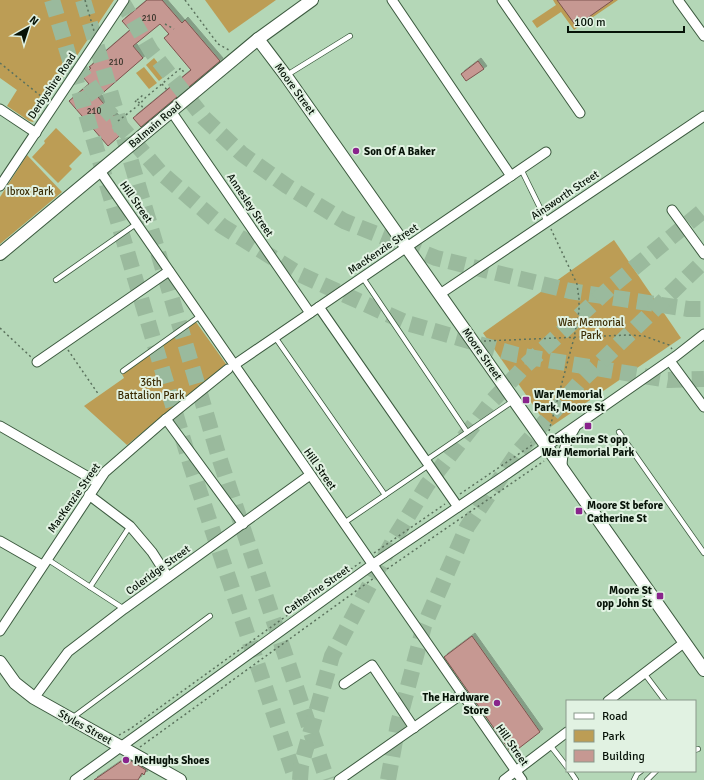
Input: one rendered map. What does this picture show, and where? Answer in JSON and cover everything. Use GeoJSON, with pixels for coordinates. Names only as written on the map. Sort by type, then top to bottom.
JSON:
{"type":"FeatureCollection","features":[{"type":"Feature","properties":{"kind":"main road","name":"Balmain Road"},"geometry":{"type":"LineString","coordinates":[[0,254],[258,39],[312,0]]}},
{"type":"Feature","properties":{"kind":"main road","name":"Moore Street"},"geometry":{"type":"LineString","coordinates":[[258,39],[286,76],[704,670]]}},
{"type":"Feature","properties":{"kind":"main road","name":"Styles Street"},"geometry":{"type":"LineString","coordinates":[[0,662],[15,683],[34,698],[180,780]]}},
{"type":"Feature","properties":{"kind":"street","name":"Derbyshire Road"},"geometry":{"type":"LineString","coordinates":[[0,186],[124,0]]}},
{"type":"Feature","properties":{"kind":"street"},"geometry":{"type":"LineString","coordinates":[[392,0],[511,176]]}},
{"type":"Feature","properties":{"kind":"street"},"geometry":{"type":"LineString","coordinates":[[502,0],[580,113]]}},
{"type":"Feature","properties":{"kind":"street"},"geometry":{"type":"LineString","coordinates":[[678,0],[704,36]]}},
{"type":"Feature","properties":{"kind":"street"},"geometry":{"type":"LineString","coordinates":[[0,109],[36,133]]}},
{"type":"Feature","properties":{"kind":"street","name":"Annesley Street"},"geometry":{"type":"LineString","coordinates":[[171,111],[310,313]]}},
{"type":"Feature","properties":{"kind":"street","name":"Ainsworth Street"},"geometry":{"type":"LineString","coordinates":[[440,294],[704,116]]}},
{"type":"Feature","properties":{"kind":"street","name":"MacKenzie Street"},"geometry":{"type":"LineString","coordinates":[[0,631],[105,472],[166,419],[231,367],[546,152]]}},
{"type":"Feature","properties":{"kind":"street","name":"Hill Street"},"geometry":{"type":"LineString","coordinates":[[100,171],[200,316],[231,367],[344,523],[522,780]]}},
{"type":"Feature","properties":{"kind":"street"},"geometry":{"type":"LineString","coordinates":[[672,210],[704,254]]}},
{"type":"Feature","properties":{"kind":"street"},"geometry":{"type":"LineString","coordinates":[[37,362],[169,272]]}},
{"type":"Feature","properties":{"kind":"street"},"geometry":{"type":"LineString","coordinates":[[319,308],[458,507]]}},
{"type":"Feature","properties":{"kind":"street","name":"Catherine Street"},"geometry":{"type":"LineString","coordinates":[[75,780],[372,565],[670,361],[704,334]]}},
{"type":"Feature","properties":{"kind":"street"},"geometry":{"type":"LineString","coordinates":[[670,361],[704,407]]}},
{"type":"Feature","properties":{"kind":"street"},"geometry":{"type":"LineString","coordinates":[[166,419],[243,524]]}},
{"type":"Feature","properties":{"kind":"street"},"geometry":{"type":"LineString","coordinates":[[0,426],[97,482]]}},
{"type":"Feature","properties":{"kind":"street","name":"Catherine Street"},"geometry":{"type":"LineString","coordinates":[[562,468],[564,446],[576,426]]}},
{"type":"Feature","properties":{"kind":"street","name":"Coleridge Street"},"geometry":{"type":"LineString","coordinates":[[34,698],[68,652],[124,609],[310,475]]}},
{"type":"Feature","properties":{"kind":"street"},"geometry":{"type":"LineString","coordinates":[[89,495],[130,526],[152,552],[168,577]]}},
{"type":"Feature","properties":{"kind":"street"},"geometry":{"type":"LineString","coordinates":[[0,541],[45,562]]}},
{"type":"Feature","properties":{"kind":"street"},"geometry":{"type":"LineString","coordinates":[[609,700],[685,642]]}},
{"type":"Feature","properties":{"kind":"street"},"geometry":{"type":"LineString","coordinates":[[344,684],[372,665],[414,728]]}},
{"type":"Feature","properties":{"kind":"street"},"geometry":{"type":"LineString","coordinates":[[339,780],[462,694]]}},
{"type":"Feature","properties":{"kind":"street"},"geometry":{"type":"LineString","coordinates":[[504,780],[566,733]]}},
{"type":"Feature","properties":{"kind":"lane"},"geometry":{"type":"LineString","coordinates":[[286,76],[350,36]]}},
{"type":"Feature","properties":{"kind":"lane"},"geometry":{"type":"LineString","coordinates":[[521,169],[547,222]]}},
{"type":"Feature","properties":{"kind":"lane"},"geometry":{"type":"LineString","coordinates":[[56,280],[136,224]]}},
{"type":"Feature","properties":{"kind":"lane"},"geometry":{"type":"LineString","coordinates":[[363,278],[467,432]]}},
{"type":"Feature","properties":{"kind":"lane"},"geometry":{"type":"LineString","coordinates":[[123,371],[200,316]]}},
{"type":"Feature","properties":{"kind":"lane"},"geometry":{"type":"LineString","coordinates":[[275,337],[385,495]]}},
{"type":"Feature","properties":{"kind":"lane"},"geometry":{"type":"LineString","coordinates":[[344,523],[385,495],[467,432],[514,400]]}},
{"type":"Feature","properties":{"kind":"lane"},"geometry":{"type":"LineString","coordinates":[[619,432],[704,553]]}},
{"type":"Feature","properties":{"kind":"lane"},"geometry":{"type":"LineString","coordinates":[[90,587],[130,526]]}},
{"type":"Feature","properties":{"kind":"lane"},"geometry":{"type":"LineString","coordinates":[[45,562],[90,587],[124,609]]}},
{"type":"Feature","properties":{"kind":"lane"},"geometry":{"type":"LineString","coordinates":[[70,718],[210,616]]}},
{"type":"Feature","properties":{"kind":"lane"},"geometry":{"type":"LineString","coordinates":[[644,673],[664,700]]}},
{"type":"Feature","properties":{"kind":"lane"},"geometry":{"type":"LineString","coordinates":[[550,745],[566,767]]}},
{"type":"Feature","properties":{"kind":"lane"},"geometry":{"type":"LineString","coordinates":[[634,780],[640,772]]}},
{"type":"Feature","properties":{"kind":"lane"},"geometry":{"type":"LineString","coordinates":[[647,780],[655,772]]}},
{"type":"Feature","properties":{"kind":"path"},"geometry":{"type":"LineString","coordinates":[[85,0],[97,40]]}},
{"type":"Feature","properties":{"kind":"path"},"geometry":{"type":"LineString","coordinates":[[185,0],[218,44],[229,50]]}},
{"type":"Feature","properties":{"kind":"path"},"geometry":{"type":"LineString","coordinates":[[165,24],[174,29]]}},
{"type":"Feature","properties":{"kind":"path"},"geometry":{"type":"LineString","coordinates":[[0,63],[49,103]]}},
{"type":"Feature","properties":{"kind":"path"},"geometry":{"type":"LineString","coordinates":[[118,121],[181,68],[186,74]]}},
{"type":"Feature","properties":{"kind":"path"},"geometry":{"type":"LineString","coordinates":[[162,84],[167,90]]}},
{"type":"Feature","properties":{"kind":"path"},"geometry":{"type":"LineString","coordinates":[[135,102],[143,95]]}},
{"type":"Feature","properties":{"kind":"path"},"geometry":{"type":"LineString","coordinates":[[138,100],[144,109]]}},
{"type":"Feature","properties":{"kind":"path"},"geometry":{"type":"LineString","coordinates":[[547,222],[574,276],[579,294],[580,311],[549,431]]}},
{"type":"Feature","properties":{"kind":"path"},"geometry":{"type":"LineString","coordinates":[[0,328],[37,362]]}},
{"type":"Feature","properties":{"kind":"path"},"geometry":{"type":"LineString","coordinates":[[484,341],[628,335],[644,336],[669,345],[672,349]]}},
{"type":"Feature","properties":{"kind":"path"},"geometry":{"type":"LineString","coordinates":[[63,344],[99,395]]}},
{"type":"Feature","properties":{"kind":"path"},"geometry":{"type":"LineString","coordinates":[[138,748],[379,574],[544,461]]}},
{"type":"Feature","properties":{"kind":"green space"},"geometry":{"type":"Polygon","coordinates":[[[0,0],[114,0],[33,122],[29,121],[7,106],[17,90],[0,78],[0,0]]]}},
{"type":"Feature","properties":{"kind":"green space"},"geometry":{"type":"Polygon","coordinates":[[[205,0],[276,0],[229,33],[205,0]]]}},
{"type":"Feature","properties":{"kind":"green space"},"geometry":{"type":"Polygon","coordinates":[[[553,0],[618,0],[574,30],[561,12],[537,28],[532,21],[556,5],[553,0]]]}},
{"type":"Feature","properties":{"kind":"green space"},"geometry":{"type":"Polygon","coordinates":[[[154,58],[167,74],[159,81],[146,65],[154,58]]]}},
{"type":"Feature","properties":{"kind":"green space"},"geometry":{"type":"Polygon","coordinates":[[[144,67],[157,83],[149,89],[136,73],[144,67]]]}},
{"type":"Feature","properties":{"kind":"green space"},"geometry":{"type":"Polygon","coordinates":[[[56,128],[82,153],[69,166],[72,169],[58,183],[32,157],[56,128]]]}},
{"type":"Feature","properties":{"kind":"green space","name":"Ibrox Park"},"geometry":{"type":"Polygon","coordinates":[[[27,155],[62,192],[0,244],[0,197],[27,155]]]}},
{"type":"Feature","properties":{"kind":"green space","name":"War Memorial Park"},"geometry":{"type":"Polygon","coordinates":[[[614,240],[681,338],[549,428],[483,333],[614,240]]]}},
{"type":"Feature","properties":{"kind":"green space","name":"36th Battalion Park"},"geometry":{"type":"Polygon","coordinates":[[[196,322],[226,364],[127,445],[84,406],[124,378],[122,374],[196,322]]]}},
{"type":"Feature","properties":{"kind":"building"},"geometry":{"type":"Polygon","coordinates":[[[147,0],[162,0],[182,23],[185,20],[220,61],[141,127],[133,118],[191,70],[164,38],[169,34],[160,24],[133,46],[143,58],[98,97],[126,130],[108,146],[69,101],[89,84],[82,76],[91,68],[89,67],[94,63],[93,62],[130,30],[122,21],[147,0]]]}},
{"type":"Feature","properties":{"kind":"building"},"geometry":{"type":"Polygon","coordinates":[[[557,0],[613,0],[576,26],[557,0]]]}},
{"type":"Feature","properties":{"kind":"building"},"geometry":{"type":"Polygon","coordinates":[[[478,61],[484,69],[466,81],[461,74],[478,61]]]}},
{"type":"Feature","properties":{"kind":"building","name":"The Hardware Store"},"geometry":{"type":"Polygon","coordinates":[[[472,636],[540,732],[514,752],[510,751],[444,657],[472,636]]]}},
{"type":"Feature","properties":{"kind":"building"},"geometry":{"type":"Polygon","coordinates":[[[126,758],[146,770],[144,775],[142,773],[138,780],[94,780],[126,758]]]}},
{"type":"Feature","properties":{"kind":"tunnel"},"geometry":{"type":"LineString","coordinates":[[52,0],[191,466],[296,780]]}},
{"type":"Feature","properties":{"kind":"tunnel"},"geometry":{"type":"LineString","coordinates":[[83,0],[218,454],[327,780]]}},
{"type":"Feature","properties":{"kind":"tunnel"},"geometry":{"type":"LineString","coordinates":[[121,0],[151,51],[204,118],[242,154],[287,186],[344,221],[436,258],[570,291],[688,309],[704,309]]}},
{"type":"Feature","properties":{"kind":"tunnel"},"geometry":{"type":"LineString","coordinates":[[76,64],[106,109],[160,172],[222,226],[299,274],[407,323],[517,355],[668,380],[704,379]]}},
{"type":"Feature","properties":{"kind":"tunnel"},"geometry":{"type":"LineString","coordinates":[[300,780],[301,766],[332,656],[394,539],[427,485],[493,400],[526,365],[612,286],[704,210]]}},
{"type":"Feature","properties":{"kind":"tunnel"},"geometry":{"type":"LineString","coordinates":[[388,780],[398,724],[424,626],[467,527],[518,452],[579,383],[704,261]]}},
{"type":"Feature","properties":{"kind":"place","name":"Son Of A Baker"},"geometry":{"type":"Point","coordinates":[356,151]}},
{"type":"Feature","properties":{"kind":"place","name":"War Memorial Park, Moore St"},"geometry":{"type":"Point","coordinates":[526,400]}},
{"type":"Feature","properties":{"kind":"place","name":"Catherine St opp War Memorial Park"},"geometry":{"type":"Point","coordinates":[588,426]}},
{"type":"Feature","properties":{"kind":"place","name":"Moore St before Catherine St"},"geometry":{"type":"Point","coordinates":[579,511]}},
{"type":"Feature","properties":{"kind":"place","name":"Moore St opp John St"},"geometry":{"type":"Point","coordinates":[660,596]}},
{"type":"Feature","properties":{"kind":"place","name":"The Hardware Store"},"geometry":{"type":"Point","coordinates":[497,703]}},
{"type":"Feature","properties":{"kind":"place","name":"McHughs Shoes"},"geometry":{"type":"Point","coordinates":[126,760]}}]}
